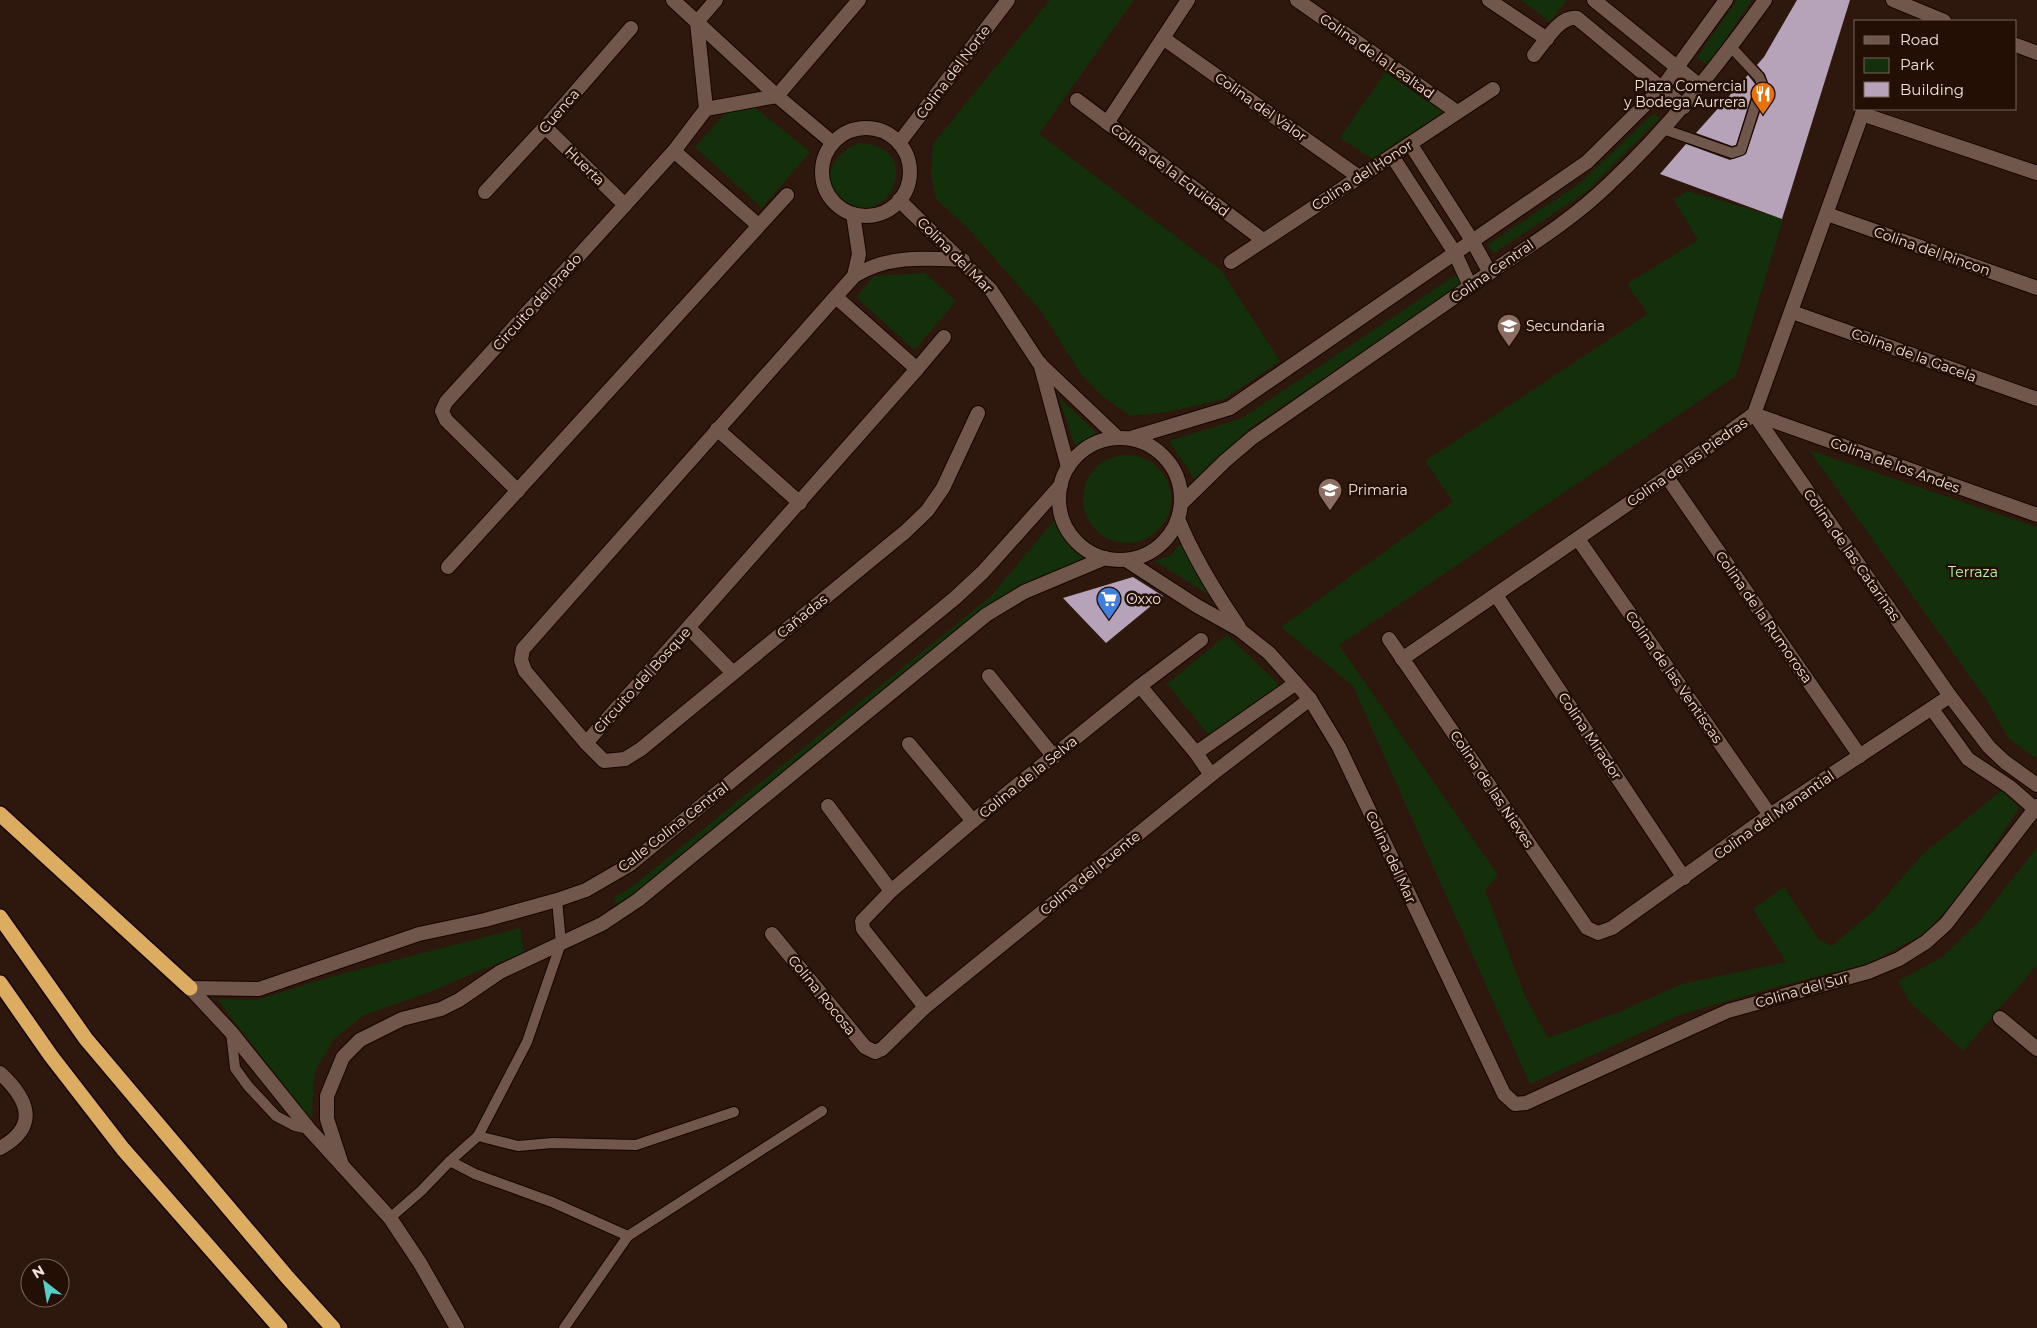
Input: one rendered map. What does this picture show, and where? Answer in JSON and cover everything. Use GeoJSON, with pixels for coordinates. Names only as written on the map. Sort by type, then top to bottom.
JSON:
{"type":"FeatureCollection","features":[{"type":"Feature","properties":{"kind":"highway"},"geometry":{"type":"LineString","coordinates":[[0,814],[190,988]]}},
{"type":"Feature","properties":{"kind":"highway"},"geometry":{"type":"LineString","coordinates":[[0,917],[86,1039],[287,1277],[334,1328]]}},
{"type":"Feature","properties":{"kind":"highway"},"geometry":{"type":"LineString","coordinates":[[0,983],[51,1056],[122,1150],[280,1328]]}},
{"type":"Feature","properties":{"kind":"street"},"geometry":{"type":"LineString","coordinates":[[673,0],[777,96],[833,143]]}},
{"type":"Feature","properties":{"kind":"street"},"geometry":{"type":"LineString","coordinates":[[716,0],[697,22],[706,109],[777,96],[859,0]]}},
{"type":"Feature","properties":{"kind":"street","name":"Colina del Norte"},"geometry":{"type":"LineString","coordinates":[[899,143],[1008,0]]}},
{"type":"Feature","properties":{"kind":"street"},"geometry":{"type":"LineString","coordinates":[[1107,123],[1188,0]]}},
{"type":"Feature","properties":{"kind":"street","name":"Colina de la Lealtad"},"geometry":{"type":"LineString","coordinates":[[1297,0],[1457,112]]}},
{"type":"Feature","properties":{"kind":"street"},"geometry":{"type":"LineString","coordinates":[[1489,0],[1547,39]]}},
{"type":"Feature","properties":{"kind":"street"},"geometry":{"type":"LineString","coordinates":[[1594,0],[1676,69],[1700,86]]}},
{"type":"Feature","properties":{"kind":"street"},"geometry":{"type":"LineString","coordinates":[[1124,438],[1148,444],[1163,454],[1174,468],[1180,485],[1182,503],[1178,519],[1167,539],[1148,554],[1126,560],[1105,558],[1088,551],[1073,538],[1064,522],[1059,504],[1061,485],[1068,467],[1081,452],[1098,442],[1124,438],[1230,408],[1588,162],[1662,88],[1726,0]]}},
{"type":"Feature","properties":{"kind":"street","name":"Colina Central"},"geometry":{"type":"LineString","coordinates":[[1182,503],[1225,461],[1252,438],[1571,216],[1609,185],[1684,107],[1765,0]]}},
{"type":"Feature","properties":{"kind":"street"},"geometry":{"type":"LineString","coordinates":[[1893,0],[1942,20]]}},
{"type":"Feature","properties":{"kind":"street"},"geometry":{"type":"LineString","coordinates":[[1534,55],[1562,22],[1572,17],[1581,21],[1684,107]]}},
{"type":"Feature","properties":{"kind":"street","name":"Cuenca"},"geometry":{"type":"LineString","coordinates":[[485,192],[546,127],[631,28]]}},
{"type":"Feature","properties":{"kind":"street","name":"Colina del Valor"},"geometry":{"type":"LineString","coordinates":[[1163,38],[1359,176]]}},
{"type":"Feature","properties":{"kind":"street"},"geometry":{"type":"LineString","coordinates":[[2017,46],[2037,53]]}},
{"type":"Feature","properties":{"kind":"street","name":"Colina del Honor"},"geometry":{"type":"LineString","coordinates":[[1231,262],[1359,176],[1411,145],[1494,88]]}},
{"type":"Feature","properties":{"kind":"street","name":"Colina de la Equidad"},"geometry":{"type":"LineString","coordinates":[[1077,100],[1263,240]]}},
{"type":"Feature","properties":{"kind":"street","name":"Circuito del Prado"},"geometry":{"type":"LineString","coordinates":[[518,491],[446,420],[442,411],[446,402],[674,151],[706,109]]}},
{"type":"Feature","properties":{"kind":"street"},"geometry":{"type":"LineString","coordinates":[[1863,111],[2037,173]]}},
{"type":"Feature","properties":{"kind":"street","name":"Colina de las Piedras"},"geometry":{"type":"LineString","coordinates":[[1402,659],[1668,477],[1754,414],[1863,111]]}},
{"type":"Feature","properties":{"kind":"street","name":"Huerta"},"geometry":{"type":"LineString","coordinates":[[546,127],[626,205]]}},
{"type":"Feature","properties":{"kind":"street"},"geometry":{"type":"LineString","coordinates":[[866,128],[890,135],[899,143],[906,154],[910,178],[899,200],[890,209],[866,216],[854,214],[832,201],[824,184],[822,166],[826,154],[833,143],[848,133],[866,128]]}},
{"type":"Feature","properties":{"kind":"street"},"geometry":{"type":"LineString","coordinates":[[1411,145],[1473,242],[1490,273]]}},
{"type":"Feature","properties":{"kind":"street"},"geometry":{"type":"LineString","coordinates":[[674,151],[758,225]]}},
{"type":"Feature","properties":{"kind":"street"},"geometry":{"type":"LineString","coordinates":[[1392,156],[1455,253],[1470,286]]}},
{"type":"Feature","properties":{"kind":"street"},"geometry":{"type":"LineString","coordinates":[[448,567],[787,195]]}},
{"type":"Feature","properties":{"kind":"street","name":"Colina del Mar"},"geometry":{"type":"LineString","coordinates":[[899,200],[991,290],[1039,363],[1124,438]]}},
{"type":"Feature","properties":{"kind":"street","name":"Circuito del Bosque"},"geometry":{"type":"LineString","coordinates":[[854,214],[859,254],[854,276]]}},
{"type":"Feature","properties":{"kind":"street","name":"Colina del Rincon"},"geometry":{"type":"LineString","coordinates":[[1827,214],[2037,288]]}},
{"type":"Feature","properties":{"kind":"street","name":"Circuito del Bosque"},"geometry":{"type":"LineString","coordinates":[[944,337],[800,504],[586,744],[525,671],[520,660],[523,649],[854,276],[869,266],[891,260],[920,257],[962,260]]}},
{"type":"Feature","properties":{"kind":"street"},"geometry":{"type":"LineString","coordinates":[[836,298],[917,369]]}},
{"type":"Feature","properties":{"kind":"street","name":"Colina de la Gacela"},"geometry":{"type":"LineString","coordinates":[[1792,312],[2037,399]]}},
{"type":"Feature","properties":{"kind":"street","name":"Colina del Mar"},"geometry":{"type":"LineString","coordinates":[[1039,363],[1068,467]]}},
{"type":"Feature","properties":{"kind":"street","name":"Cañadas"},"geometry":{"type":"LineString","coordinates":[[586,744],[604,760],[625,759],[641,749],[927,511],[943,488],[978,414]]}},
{"type":"Feature","properties":{"kind":"street","name":"Colina de los Andes"},"geometry":{"type":"LineString","coordinates":[[1754,414],[2037,515]]}},
{"type":"Feature","properties":{"kind":"street","name":"Colina de las Catarinas"},"geometry":{"type":"LineString","coordinates":[[1754,414],[1950,696],[1989,747],[2005,762],[2037,785]]}},
{"type":"Feature","properties":{"kind":"street"},"geometry":{"type":"LineString","coordinates":[[717,429],[800,504]]}},
{"type":"Feature","properties":{"kind":"street","name":"Colina de la Rumorosa"},"geometry":{"type":"LineString","coordinates":[[1668,477],[1860,756]]}},
{"type":"Feature","properties":{"kind":"street","name":"Calle Colina Central"},"geometry":{"type":"LineString","coordinates":[[190,988],[259,989],[419,934],[485,920],[586,890],[629,865],[947,604],[983,572],[1061,485]]}},
{"type":"Feature","properties":{"kind":"street","name":"Colina del Mar"},"geometry":{"type":"LineString","coordinates":[[1178,519],[1188,544],[1208,582],[1240,630]]}},
{"type":"Feature","properties":{"kind":"street","name":"Colina de las Ventiscas"},"geometry":{"type":"LineString","coordinates":[[1578,539],[1770,814]]}},
{"type":"Feature","properties":{"kind":"street"},"geometry":{"type":"LineString","coordinates":[[342,1165],[326,1119],[327,1096],[343,1057],[360,1040],[402,1020],[441,1008],[459,1000],[500,972],[602,924],[638,900],[986,616],[1024,592],[1105,558]]}},
{"type":"Feature","properties":{"kind":"street","name":"Colina del Mar"},"geometry":{"type":"LineString","coordinates":[[1126,560],[1196,606],[1240,630],[1268,653],[1310,699],[1339,748],[1504,1094],[1515,1104]]}},
{"type":"Feature","properties":{"kind":"street","name":"Colina Mirador"},"geometry":{"type":"LineString","coordinates":[[1496,594],[1684,878]]}},
{"type":"Feature","properties":{"kind":"street"},"geometry":{"type":"LineString","coordinates":[[689,628],[733,673]]}},
{"type":"Feature","properties":{"kind":"street","name":"Colina de las Nieves"},"geometry":{"type":"LineString","coordinates":[[1389,639],[1587,928],[1598,933]]}},
{"type":"Feature","properties":{"kind":"street","name":"Colina de la Selva"},"geometry":{"type":"LineString","coordinates":[[925,1007],[863,929],[862,921],[891,890],[973,821],[1140,686],[1201,640]]}},
{"type":"Feature","properties":{"kind":"street"},"geometry":{"type":"LineString","coordinates":[[988,676],[1054,757]]}},
{"type":"Feature","properties":{"kind":"street"},"geometry":{"type":"LineString","coordinates":[[1196,753],[1296,683]]}},
{"type":"Feature","properties":{"kind":"street"},"geometry":{"type":"LineString","coordinates":[[1140,686],[1196,753],[1211,775]]}},
{"type":"Feature","properties":{"kind":"street","name":"Colina del Manantial"},"geometry":{"type":"LineString","coordinates":[[1598,933],[1612,928],[1684,878],[1770,814],[1950,696]]}},
{"type":"Feature","properties":{"kind":"street","name":"Colina del Puente"},"geometry":{"type":"LineString","coordinates":[[875,1052],[882,1049],[925,1007],[1211,775],[1310,699]]}},
{"type":"Feature","properties":{"kind":"street"},"geometry":{"type":"LineString","coordinates":[[1932,709],[1968,759],[2010,786],[2036,807]]}},
{"type":"Feature","properties":{"kind":"street"},"geometry":{"type":"LineString","coordinates":[[909,744],[973,821]]}},
{"type":"Feature","properties":{"kind":"street"},"geometry":{"type":"LineString","coordinates":[[828,806],[891,890]]}},
{"type":"Feature","properties":{"kind":"street","name":"Colina del Sur"},"geometry":{"type":"LineString","coordinates":[[1515,1104],[1526,1103],[1728,1011],[1868,972],[1899,959],[1926,942],[1946,924],[2036,807]]}},
{"type":"Feature","properties":{"kind":"street","name":"Colina Rocosa"},"geometry":{"type":"LineString","coordinates":[[772,934],[865,1047],[875,1052]]}},
{"type":"Feature","properties":{"kind":"street"},"geometry":{"type":"LineString","coordinates":[[190,988],[230,1032],[309,1128],[390,1218],[420,1263],[457,1328]]}},
{"type":"Feature","properties":{"kind":"street"},"geometry":{"type":"LineString","coordinates":[[2000,1018],[2037,1049]]}},
{"type":"Feature","properties":{"kind":"street"},"geometry":{"type":"LineString","coordinates":[[0,1073],[23,1099],[25,1116],[22,1131],[12,1142],[0,1148]]}},
{"type":"Feature","properties":{"kind":"lane"},"geometry":{"type":"LineString","coordinates":[[1662,129],[1732,153],[1741,150],[1762,84],[1759,77],[1731,47]]}},
{"type":"Feature","properties":{"kind":"lane"},"geometry":{"type":"LineString","coordinates":[[390,1218],[478,1136],[527,1042],[561,943],[557,900]]}},
{"type":"Feature","properties":{"kind":"lane"},"geometry":{"type":"LineString","coordinates":[[230,1032],[236,1068],[248,1086],[276,1116],[295,1126],[309,1128]]}},
{"type":"Feature","properties":{"kind":"lane"},"geometry":{"type":"LineString","coordinates":[[564,1328],[628,1236],[822,1111]]}},
{"type":"Feature","properties":{"kind":"lane"},"geometry":{"type":"LineString","coordinates":[[478,1136],[518,1146],[552,1143],[636,1145],[734,1112]]}},
{"type":"Feature","properties":{"kind":"lane"},"geometry":{"type":"LineString","coordinates":[[450,1161],[475,1174],[552,1202],[628,1236]]}},
{"type":"Feature","properties":{"kind":"green space"},"geometry":{"type":"Polygon","coordinates":[[[1050,0],[1134,0],[1039,134],[1221,270],[1280,361],[1224,399],[1167,412],[1131,416],[1102,396],[1081,374],[1041,311],[966,226],[936,199],[931,174],[933,144],[1050,0]]]}},
{"type":"Feature","properties":{"kind":"green space"},"geometry":{"type":"Polygon","coordinates":[[[1521,0],[1567,0],[1550,22],[1521,0]]]}},
{"type":"Feature","properties":{"kind":"green space"},"geometry":{"type":"Polygon","coordinates":[[[1737,0],[1752,0],[1708,65],[1697,58],[1737,0]]]}},
{"type":"Feature","properties":{"kind":"green space"},"geometry":{"type":"Polygon","coordinates":[[[1388,68],[1446,110],[1373,159],[1340,138],[1388,68]]]}},
{"type":"Feature","properties":{"kind":"green space"},"geometry":{"type":"Polygon","coordinates":[[[741,96],[810,152],[762,208],[695,147],[741,96]]]}},
{"type":"Feature","properties":{"kind":"green space"},"geometry":{"type":"Polygon","coordinates":[[[1654,113],[1660,118],[1586,192],[1494,253],[1487,245],[1579,184],[1654,113]]]}},
{"type":"Feature","properties":{"kind":"green space"},"geometry":{"type":"Polygon","coordinates":[[[858,143],[880,148],[892,158],[896,172],[894,186],[885,199],[873,207],[858,207],[842,198],[835,190],[831,181],[830,174],[836,160],[842,153],[858,143]]]}},
{"type":"Feature","properties":{"kind":"green space"},"geometry":{"type":"Polygon","coordinates":[[[1688,191],[1783,219],[1736,376],[1339,645],[1498,875],[1485,890],[1525,996],[1548,1038],[1619,1012],[1682,984],[1786,962],[1753,909],[1784,887],[1819,940],[1832,946],[1873,911],[1923,854],[2002,790],[2019,808],[1964,892],[1924,934],[1867,964],[1776,987],[1679,1015],[1530,1084],[1353,686],[1281,627],[1453,502],[1425,461],[1648,314],[1627,284],[1698,240],[1674,200],[1688,191]]]}},
{"type":"Feature","properties":{"kind":"green space"},"geometry":{"type":"Polygon","coordinates":[[[925,273],[956,301],[915,350],[856,297],[874,276],[925,273]]]}},
{"type":"Feature","properties":{"kind":"green space"},"geometry":{"type":"Polygon","coordinates":[[[1459,273],[1466,282],[1250,428],[1196,481],[1169,441],[1242,418],[1459,273]]]}},
{"type":"Feature","properties":{"kind":"green space"},"geometry":{"type":"Polygon","coordinates":[[[1059,398],[1097,433],[1075,446],[1059,398]]]}},
{"type":"Feature","properties":{"kind":"green space","name":"Terraza"},"geometry":{"type":"Polygon","coordinates":[[[1809,450],[2037,527],[2037,759],[2009,739],[1986,699],[1809,450]]]}},
{"type":"Feature","properties":{"kind":"green space"},"geometry":{"type":"Polygon","coordinates":[[[1127,455],[1144,458],[1152,462],[1164,474],[1168,482],[1171,499],[1168,516],[1164,524],[1152,536],[1144,540],[1127,543],[1110,540],[1102,536],[1090,524],[1086,516],[1083,499],[1086,482],[1090,474],[1102,462],[1110,458],[1127,455]]]}},
{"type":"Feature","properties":{"kind":"green space"},"geometry":{"type":"Polygon","coordinates":[[[1057,517],[1069,545],[1088,558],[998,600],[618,908],[614,898],[634,885],[991,596],[1057,517]]]}},
{"type":"Feature","properties":{"kind":"green space"},"geometry":{"type":"Polygon","coordinates":[[[1184,540],[1211,596],[1155,561],[1170,556],[1184,540]]]}},
{"type":"Feature","properties":{"kind":"green space"},"geometry":{"type":"Polygon","coordinates":[[[1227,635],[1284,689],[1213,740],[1167,684],[1227,635]]]}},
{"type":"Feature","properties":{"kind":"green space"},"geometry":{"type":"Polygon","coordinates":[[[2037,847],[2037,965],[1963,1051],[1909,1001],[1898,981],[1941,958],[1979,922],[2037,847]]]}},
{"type":"Feature","properties":{"kind":"green space"},"geometry":{"type":"Polygon","coordinates":[[[520,928],[524,952],[427,993],[364,1015],[334,1039],[315,1071],[311,1121],[217,999],[257,1000],[326,978],[520,928]]]}},
{"type":"Feature","properties":{"kind":"building","name":"Plaza Comercial y Bodega Aurrera"},"geometry":{"type":"Polygon","coordinates":[[[1797,0],[1850,0],[1782,219],[1660,174],[1686,144],[1730,160],[1746,154],[1769,85],[1765,74],[1757,65],[1764,57],[1797,0]]]}},
{"type":"Feature","properties":{"kind":"building"},"geometry":{"type":"Polygon","coordinates":[[[1748,75],[1755,84],[1736,145],[1732,146],[1696,133],[1748,75]]]}},
{"type":"Feature","properties":{"kind":"building","name":"Oxxo"},"geometry":{"type":"Polygon","coordinates":[[[1133,577],[1163,596],[1106,643],[1063,598],[1133,577]]]}},
{"type":"Feature","properties":{"kind":"place","name":"Plaza Comercial y Bodega Aurrera"},"geometry":{"type":"Point","coordinates":[1763,115]}},
{"type":"Feature","properties":{"kind":"place","name":"Secundaria"},"geometry":{"type":"Point","coordinates":[1509,347]}},
{"type":"Feature","properties":{"kind":"place","name":"Primaria"},"geometry":{"type":"Point","coordinates":[1330,511]}},
{"type":"Feature","properties":{"kind":"place","name":"Oxxo"},"geometry":{"type":"Point","coordinates":[1109,620]}}]}
